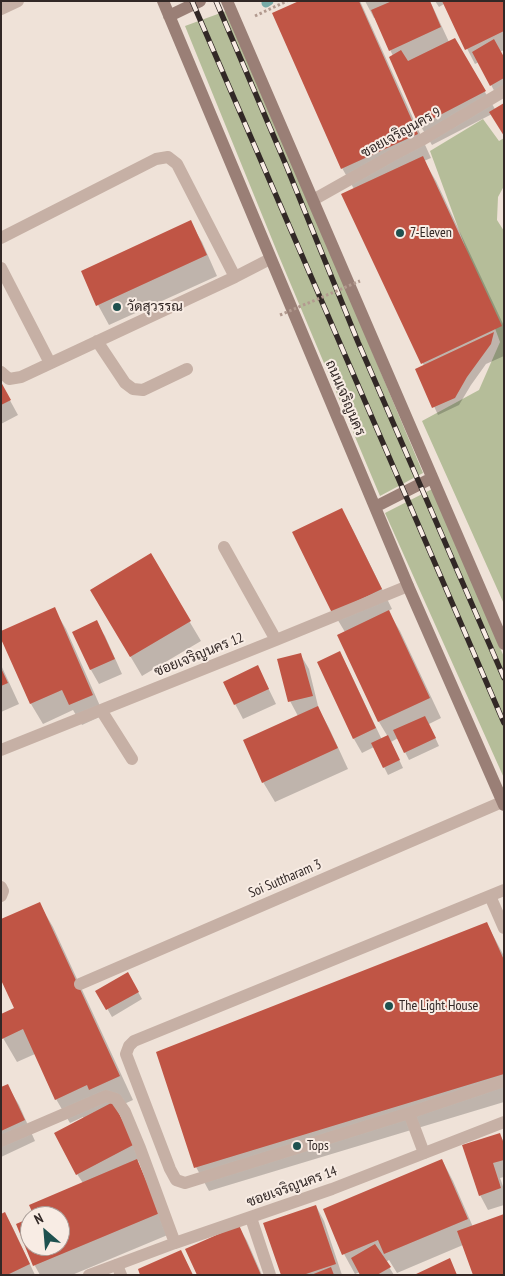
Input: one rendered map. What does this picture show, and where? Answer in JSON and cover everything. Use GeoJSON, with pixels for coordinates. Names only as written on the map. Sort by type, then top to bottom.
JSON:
{"type":"FeatureCollection","features":[{"type":"Feature","properties":{"kind":"main road","name":"ถนนเจริญนคร"},"geometry":{"type":"LineString","coordinates":[[163,1],[408,586],[503,803]]}},
{"type":"Feature","properties":{"kind":"main road"},"geometry":{"type":"LineString","coordinates":[[169,16],[200,1]]}},
{"type":"Feature","properties":{"kind":"main road"},"geometry":{"type":"LineString","coordinates":[[227,1],[504,644]]}},
{"type":"Feature","properties":{"kind":"main road"},"geometry":{"type":"LineString","coordinates":[[375,507],[432,478]]}},
{"type":"Feature","properties":{"kind":"street"},"geometry":{"type":"LineString","coordinates":[[1,9],[18,1]]}},
{"type":"Feature","properties":{"kind":"street","name":"ซอยเจริญนคร 9"},"geometry":{"type":"LineString","coordinates":[[313,200],[420,141],[504,91]]}},
{"type":"Feature","properties":{"kind":"street"},"geometry":{"type":"LineString","coordinates":[[1,238],[156,159],[168,157],[177,164],[235,277]]}},
{"type":"Feature","properties":{"kind":"street"},"geometry":{"type":"LineString","coordinates":[[1,372],[10,378],[21,377],[270,259]]}},
{"type":"Feature","properties":{"kind":"street"},"geometry":{"type":"LineString","coordinates":[[1,268],[50,363]]}},
{"type":"Feature","properties":{"kind":"street"},"geometry":{"type":"LineString","coordinates":[[97,341],[124,383],[133,389],[142,390],[187,369]]}},
{"type":"Feature","properties":{"kind":"street"},"geometry":{"type":"LineString","coordinates":[[224,548],[276,640]]}},
{"type":"Feature","properties":{"kind":"street","name":"ซอยเจริญนคร 12"},"geometry":{"type":"LineString","coordinates":[[1,750],[408,586]]}},
{"type":"Feature","properties":{"kind":"street"},"geometry":{"type":"LineString","coordinates":[[101,710],[132,759]]}},
{"type":"Feature","properties":{"kind":"street","name":"Soi Suttharam 3"},"geometry":{"type":"LineString","coordinates":[[80,984],[503,803]]}},
{"type":"Feature","properties":{"kind":"street"},"geometry":{"type":"LineString","coordinates":[[1,887],[3,891],[1,896]]}},
{"type":"Feature","properties":{"kind":"street"},"geometry":{"type":"LineString","coordinates":[[504,890],[134,1041],[129,1046],[126,1054],[170,1168],[176,1180],[185,1183],[504,1081]]}},
{"type":"Feature","properties":{"kind":"street"},"geometry":{"type":"LineString","coordinates":[[490,896],[504,928]]}},
{"type":"Feature","properties":{"kind":"street"},"geometry":{"type":"LineString","coordinates":[[1,1141],[106,1096],[116,1099],[125,1112],[140,1148],[175,1244]]}},
{"type":"Feature","properties":{"kind":"street"},"geometry":{"type":"LineString","coordinates":[[409,1112],[424,1153]]}},
{"type":"Feature","properties":{"kind":"street","name":"ซอยเจริญนคร 14"},"geometry":{"type":"LineString","coordinates":[[89,1275],[119,1270],[175,1244],[332,1190],[504,1122]]}},
{"type":"Feature","properties":{"kind":"street"},"geometry":{"type":"LineString","coordinates":[[251,1218],[270,1275]]}},
{"type":"Feature","properties":{"kind":"path"},"geometry":{"type":"LineString","coordinates":[[254,16],[287,1]]}},
{"type":"Feature","properties":{"kind":"path"},"geometry":{"type":"LineString","coordinates":[[280,315],[360,281]]}},
{"type":"Feature","properties":{"kind":"green space"},"geometry":{"type":"Polygon","coordinates":[[[226,11],[423,473],[380,496],[185,26],[226,11]]]}},
{"type":"Feature","properties":{"kind":"green space"},"geometry":{"type":"Polygon","coordinates":[[[483,119],[499,141],[504,138],[504,186],[498,197],[497,220],[504,231],[504,604],[422,421],[479,390],[500,342],[430,151],[483,119]]]}},
{"type":"Feature","properties":{"kind":"green space"},"geometry":{"type":"Polygon","coordinates":[[[432,489],[504,657],[504,778],[385,513],[432,489]]]}},
{"type":"Feature","properties":{"kind":"building"},"geometry":{"type":"Polygon","coordinates":[[[299,1],[359,1],[418,134],[341,169],[272,13],[299,1]]]}},
{"type":"Feature","properties":{"kind":"building"},"geometry":{"type":"Polygon","coordinates":[[[392,1],[430,1],[441,27],[389,51],[371,10],[392,1]]]}},
{"type":"Feature","properties":{"kind":"building"},"geometry":{"type":"Polygon","coordinates":[[[442,1],[504,1],[504,31],[465,50],[442,1]]]}},
{"type":"Feature","properties":{"kind":"building"},"geometry":{"type":"Polygon","coordinates":[[[455,38],[486,91],[419,126],[389,57],[401,50],[408,61],[455,38]]]}},
{"type":"Feature","properties":{"kind":"building"},"geometry":{"type":"Polygon","coordinates":[[[494,39],[504,57],[504,78],[490,86],[472,52],[494,39]]]}},
{"type":"Feature","properties":{"kind":"building"},"geometry":{"type":"Polygon","coordinates":[[[504,103],[504,136],[489,112],[504,103]]]}},
{"type":"Feature","properties":{"kind":"building"},"geometry":{"type":"Polygon","coordinates":[[[423,156],[502,326],[421,364],[341,194],[423,156]]]}},
{"type":"Feature","properties":{"kind":"building"},"geometry":{"type":"Polygon","coordinates":[[[191,220],[207,255],[96,306],[81,271],[191,220]]]}},
{"type":"Feature","properties":{"kind":"building"},"geometry":{"type":"Polygon","coordinates":[[[494,332],[491,344],[467,377],[455,398],[432,408],[415,369],[494,332]]]}},
{"type":"Feature","properties":{"kind":"building"},"geometry":{"type":"Polygon","coordinates":[[[1,382],[11,400],[1,405],[1,382]]]}},
{"type":"Feature","properties":{"kind":"building"},"geometry":{"type":"Polygon","coordinates":[[[342,508],[382,589],[332,613],[292,532],[342,508]]]}},
{"type":"Feature","properties":{"kind":"building"},"geometry":{"type":"Polygon","coordinates":[[[151,553],[191,621],[130,657],[90,590],[151,553]]]}},
{"type":"Feature","properties":{"kind":"building"},"geometry":{"type":"Polygon","coordinates":[[[55,607],[93,695],[69,705],[62,690],[30,704],[1,639],[1,631],[55,607]]]}},
{"type":"Feature","properties":{"kind":"building"},"geometry":{"type":"Polygon","coordinates":[[[389,610],[430,698],[378,722],[337,635],[389,610]]]}},
{"type":"Feature","properties":{"kind":"building"},"geometry":{"type":"Polygon","coordinates":[[[97,620],[115,659],[90,670],[72,632],[97,620]]]}},
{"type":"Feature","properties":{"kind":"building"},"geometry":{"type":"Polygon","coordinates":[[[340,651],[376,728],[353,739],[317,662],[340,651]]]}},
{"type":"Feature","properties":{"kind":"building"},"geometry":{"type":"Polygon","coordinates":[[[301,653],[313,696],[288,702],[277,659],[301,653]]]}},
{"type":"Feature","properties":{"kind":"building"},"geometry":{"type":"Polygon","coordinates":[[[258,665],[269,689],[234,705],[223,682],[258,665]]]}},
{"type":"Feature","properties":{"kind":"building"},"geometry":{"type":"Polygon","coordinates":[[[1,668],[8,683],[1,686],[1,668]]]}},
{"type":"Feature","properties":{"kind":"building"},"geometry":{"type":"Polygon","coordinates":[[[318,706],[338,748],[262,783],[243,740],[318,706]]]}},
{"type":"Feature","properties":{"kind":"building"},"geometry":{"type":"Polygon","coordinates":[[[425,716],[436,738],[404,753],[393,730],[425,716]]]}},
{"type":"Feature","properties":{"kind":"building"},"geometry":{"type":"Polygon","coordinates":[[[388,735],[400,760],[383,768],[371,743],[388,735]]]}},
{"type":"Feature","properties":{"kind":"building"},"geometry":{"type":"Polygon","coordinates":[[[40,902],[120,1076],[89,1090],[87,1085],[55,1100],[23,1029],[1,1038],[1,1014],[14,1008],[1,980],[1,919],[40,902]]]}},
{"type":"Feature","properties":{"kind":"building","name":"The Light House"},"geometry":{"type":"Polygon","coordinates":[[[487,922],[504,960],[504,1074],[194,1168],[156,1052],[487,922]]]}},
{"type":"Feature","properties":{"kind":"building"},"geometry":{"type":"Polygon","coordinates":[[[128,972],[139,992],[106,1010],[95,991],[128,972]]]}},
{"type":"Feature","properties":{"kind":"building"},"geometry":{"type":"Polygon","coordinates":[[[8,1084],[25,1120],[1,1131],[1,1087],[8,1084]]]}},
{"type":"Feature","properties":{"kind":"building"},"geometry":{"type":"Polygon","coordinates":[[[113,1102],[135,1144],[76,1175],[54,1133],[113,1102]]]}},
{"type":"Feature","properties":{"kind":"building"},"geometry":{"type":"Polygon","coordinates":[[[500,1133],[504,1144],[504,1160],[493,1163],[501,1188],[479,1196],[462,1145],[500,1133]]]}},
{"type":"Feature","properties":{"kind":"building"},"geometry":{"type":"Polygon","coordinates":[[[137,1159],[160,1213],[70,1251],[70,1206],[29,1205],[137,1159]]]}},
{"type":"Feature","properties":{"kind":"building"},"geometry":{"type":"Polygon","coordinates":[[[442,1159],[468,1219],[384,1254],[378,1240],[342,1255],[323,1209],[442,1159]]]}},
{"type":"Feature","properties":{"kind":"building"},"geometry":{"type":"Polygon","coordinates":[[[316,1205],[336,1264],[303,1275],[281,1275],[263,1223],[316,1205]]]}},
{"type":"Feature","properties":{"kind":"building"},"geometry":{"type":"Polygon","coordinates":[[[5,1212],[20,1243],[20,1256],[26,1256],[30,1264],[7,1275],[1,1275],[1,1214],[5,1212]]]}},
{"type":"Feature","properties":{"kind":"building"},"geometry":{"type":"Polygon","coordinates":[[[504,1214],[504,1275],[473,1275],[457,1231],[504,1214]]]}},
{"type":"Feature","properties":{"kind":"building"},"geometry":{"type":"Polygon","coordinates":[[[20,1222],[20,1234],[16,1224],[20,1222]]]}},
{"type":"Feature","properties":{"kind":"building"},"geometry":{"type":"Polygon","coordinates":[[[239,1225],[261,1275],[197,1275],[185,1249],[239,1225]]]}},
{"type":"Feature","properties":{"kind":"building"},"geometry":{"type":"Polygon","coordinates":[[[375,1244],[391,1267],[377,1275],[360,1275],[351,1258],[375,1244]]]}},
{"type":"Feature","properties":{"kind":"building"},"geometry":{"type":"Polygon","coordinates":[[[181,1250],[193,1275],[140,1275],[138,1269],[181,1250]]]}},
{"type":"Feature","properties":{"kind":"building"},"geometry":{"type":"Polygon","coordinates":[[[29,1256],[57,1256],[33,1266],[29,1256]]]}},
{"type":"Feature","properties":{"kind":"building"},"geometry":{"type":"Polygon","coordinates":[[[450,1258],[457,1275],[414,1275],[450,1258]]]}},
{"type":"Feature","properties":{"kind":"building"},"geometry":{"type":"Polygon","coordinates":[[[331,1267],[334,1275],[311,1275],[331,1267]]]}},
{"type":"Feature","properties":{"kind":"railway"},"geometry":{"type":"LineString","coordinates":[[192,1],[504,723]]}},
{"type":"Feature","properties":{"kind":"railway"},"geometry":{"type":"LineString","coordinates":[[216,1],[286,165],[358,342],[504,678]]}},
{"type":"Feature","properties":{"kind":"place","name":"7-Eleven"},"geometry":{"type":"Point","coordinates":[400,233]}},
{"type":"Feature","properties":{"kind":"place","name":"วัดสุวรรณ"},"geometry":{"type":"Point","coordinates":[117,307]}},
{"type":"Feature","properties":{"kind":"place","name":"The Light House"},"geometry":{"type":"Point","coordinates":[389,1006]}},
{"type":"Feature","properties":{"kind":"place","name":"Tops"},"geometry":{"type":"Point","coordinates":[297,1146]}}]}
